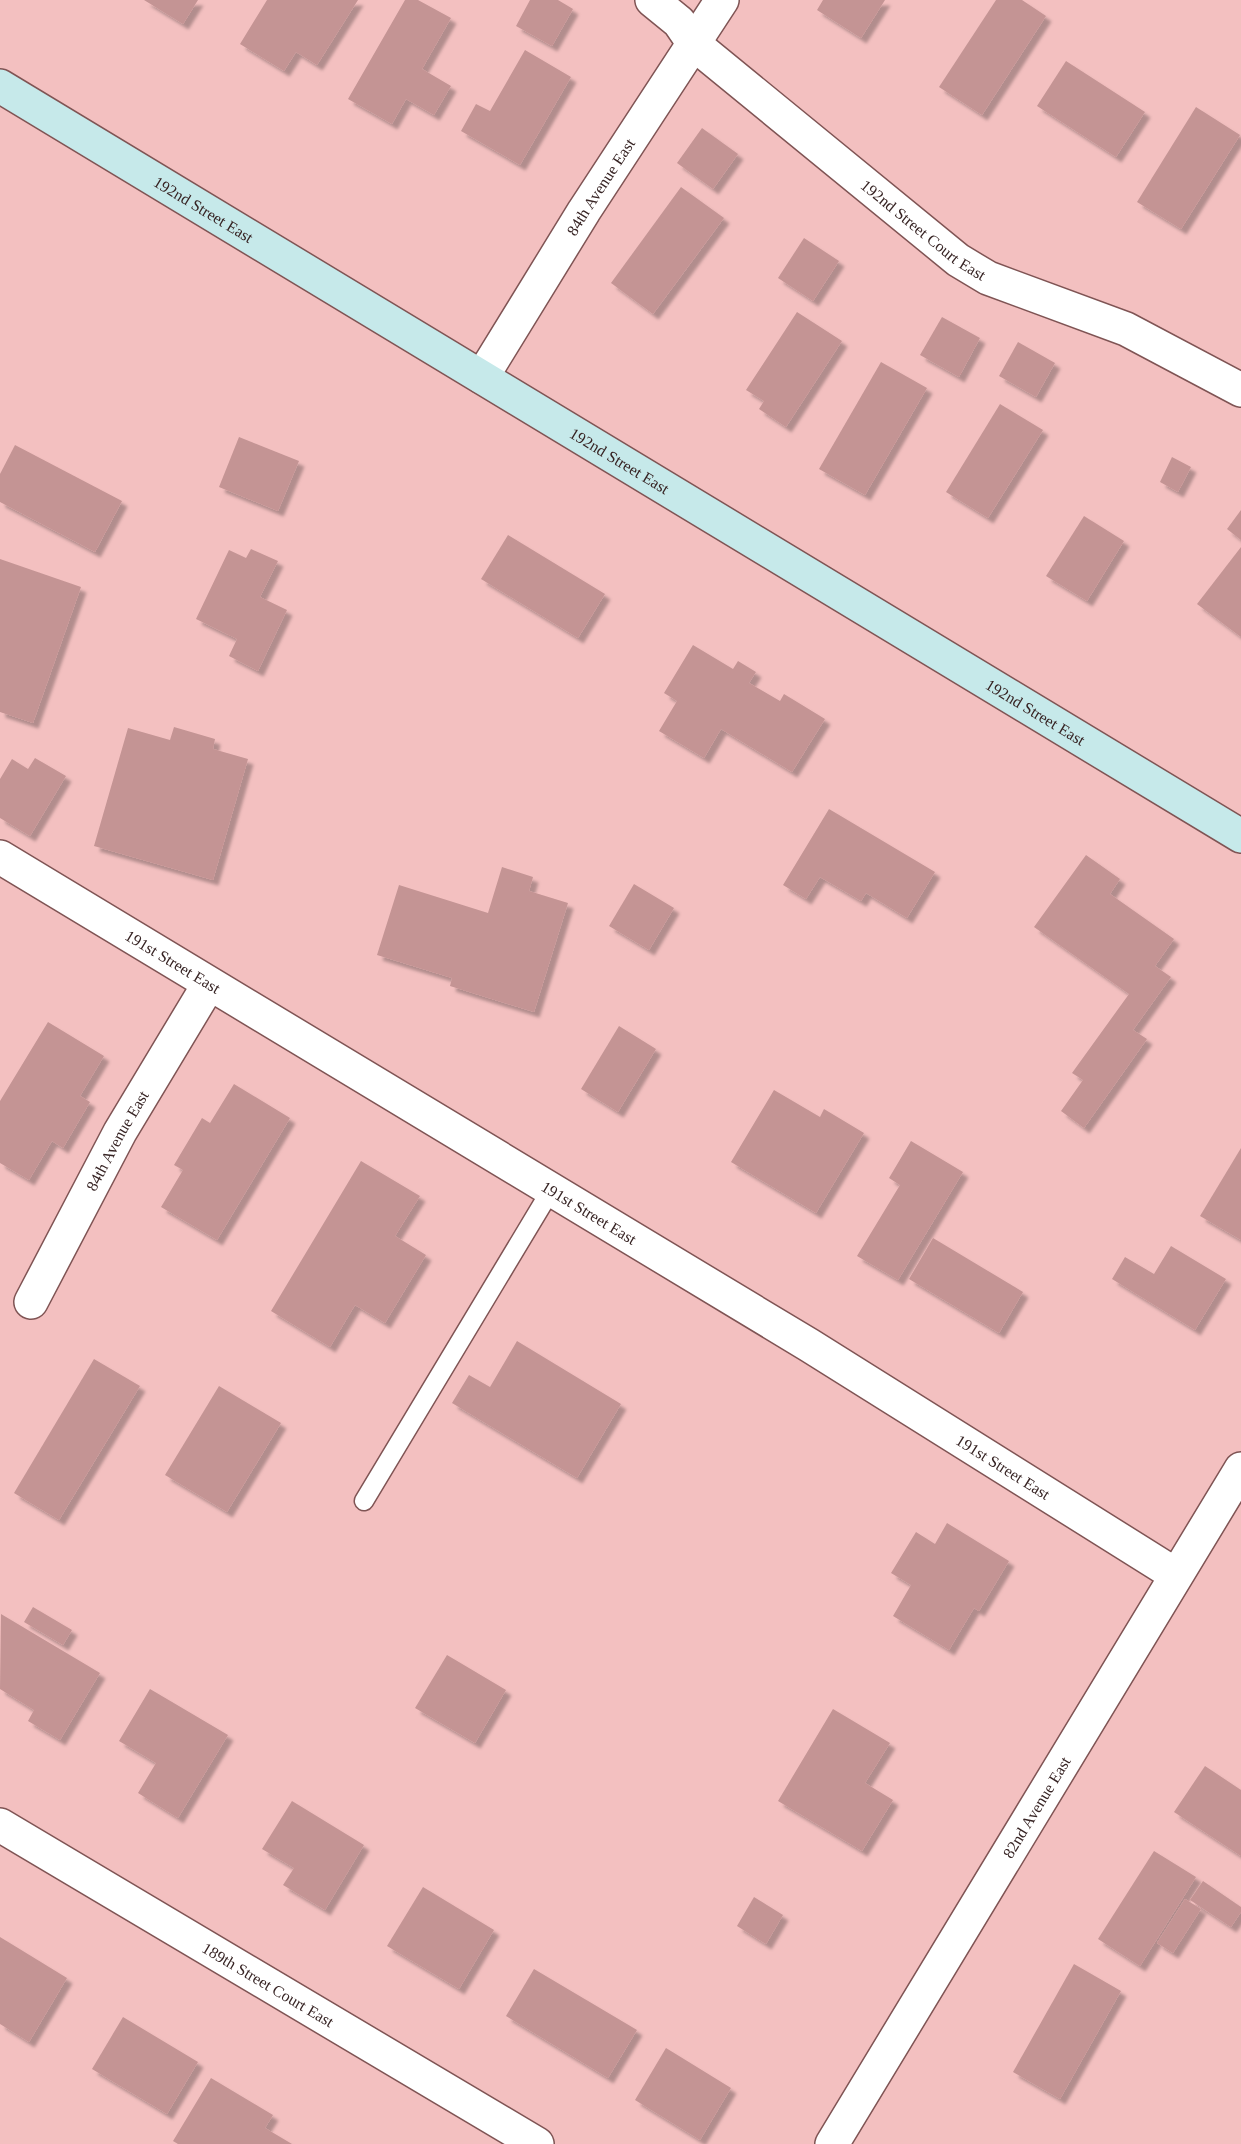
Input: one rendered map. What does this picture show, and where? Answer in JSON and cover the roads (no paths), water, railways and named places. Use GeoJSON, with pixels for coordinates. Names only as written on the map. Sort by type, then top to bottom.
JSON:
{"type":"FeatureCollection","features":[{"type":"Feature","properties":{"kind":"street","name":"192nd Street Court East"},"geometry":{"type":"LineString","coordinates":[[652,0],[679,22],[694,44],[958,260],[988,278],[1126,329],[1241,390]]}},
{"type":"Feature","properties":{"kind":"street","name":"84th Avenue East"},"geometry":{"type":"LineString","coordinates":[[482,377],[584,211],[722,0]]}},
{"type":"Feature","properties":{"kind":"street","name":"192nd Street East"},"geometry":{"type":"LineString","coordinates":[[0,86],[1241,836]]}},
{"type":"Feature","properties":{"kind":"street","name":"191st Street East"},"geometry":{"type":"LineString","coordinates":[[0,857],[809,1345],[1176,1575]]}},
{"type":"Feature","properties":{"kind":"street","name":"84th Avenue East"},"geometry":{"type":"LineString","coordinates":[[31,1302],[120,1132],[209,984]]}},
{"type":"Feature","properties":{"kind":"street","name":"82nd Avenue East"},"geometry":{"type":"LineString","coordinates":[[832,2144],[1241,1469]]}},
{"type":"Feature","properties":{"kind":"street","name":"189th Street Court East"},"geometry":{"type":"LineString","coordinates":[[0,1825],[537,2144]]}},
{"type":"Feature","properties":{"kind":"lane"},"geometry":{"type":"LineString","coordinates":[[364,1501],[551,1190]]}}]}
